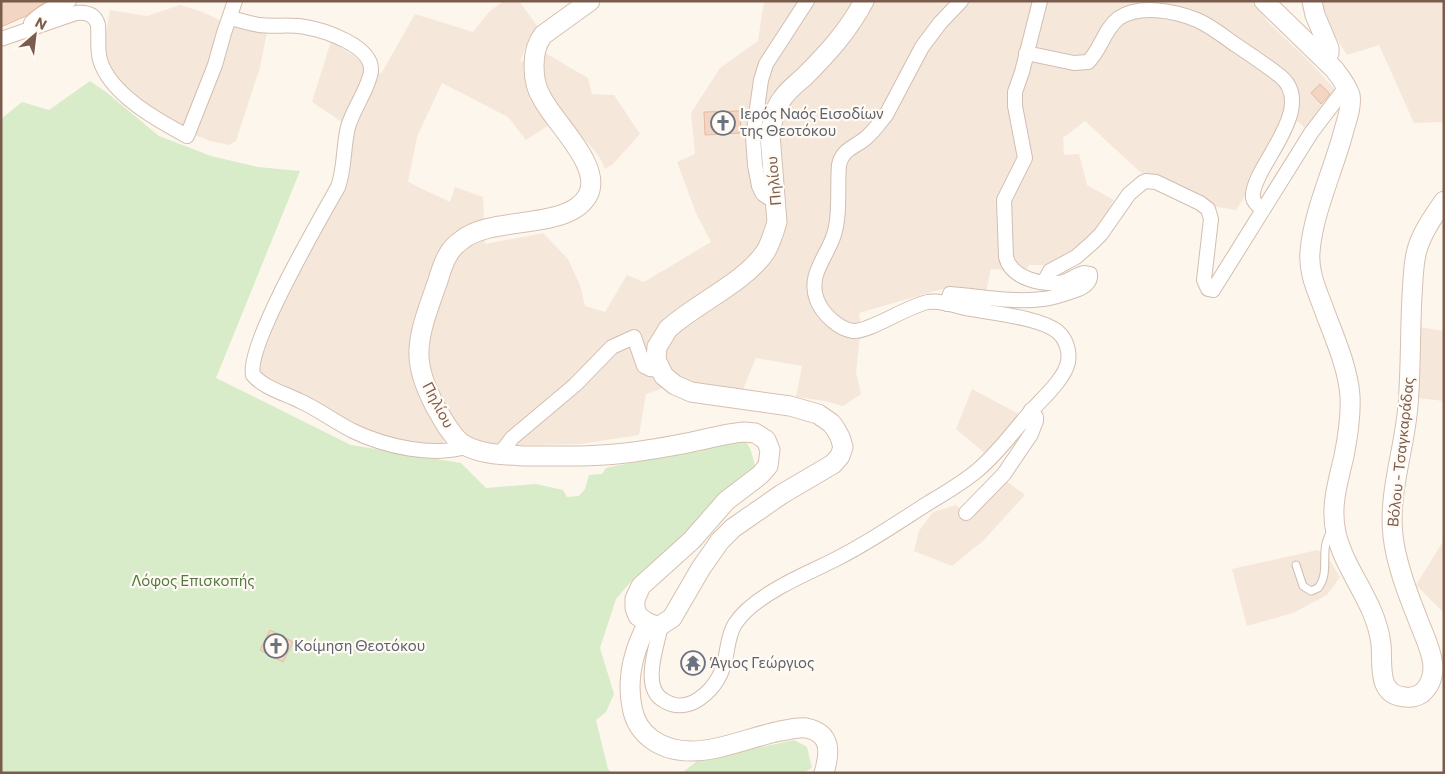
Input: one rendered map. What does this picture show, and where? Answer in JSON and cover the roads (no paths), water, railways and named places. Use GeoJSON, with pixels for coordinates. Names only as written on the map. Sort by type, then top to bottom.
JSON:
{"type":"FeatureCollection","features":[{"type":"Feature","properties":{"kind":"main road","name":"Πηλίου"},"geometry":{"type":"LineString","coordinates":[[590,1],[543,35],[538,42],[534,60],[536,82],[542,100],[589,170],[591,181],[587,196],[576,208],[565,213],[541,220],[486,228],[460,241],[446,258],[423,328],[419,353],[423,380],[437,410],[459,441],[468,446],[500,454],[544,456],[606,454],[751,432],[764,438],[770,450],[769,463],[764,471],[726,501],[692,540],[644,584],[638,592],[634,605],[638,616],[655,624]]}},
{"type":"Feature","properties":{"kind":"main road","name":"Πηλίου"},"geometry":{"type":"LineString","coordinates":[[660,370],[656,360],[656,352],[660,341],[668,329],[739,277],[766,251],[776,222],[776,200],[770,135],[772,122],[778,106],[786,93],[803,78],[842,36],[864,1]]}},
{"type":"Feature","properties":{"kind":"main road"},"geometry":{"type":"LineString","coordinates":[[1264,1],[1287,25],[1325,59],[1346,87]]}},
{"type":"Feature","properties":{"kind":"main road"},"geometry":{"type":"LineString","coordinates":[[1312,1],[1315,14],[1329,48],[1329,53],[1325,59]]}},
{"type":"Feature","properties":{"kind":"main road","name":"Βόλου - Τσαγκαράδας"},"geometry":{"type":"LineString","coordinates":[[1346,87],[1350,100],[1347,118],[1314,226],[1310,256],[1311,274],[1344,365],[1350,398],[1350,423],[1333,506],[1335,528],[1344,556],[1367,599],[1376,622],[1385,686],[1388,691],[1396,696],[1406,698],[1416,696],[1427,688],[1436,672],[1436,665],[1415,613],[1398,561],[1393,535],[1392,515],[1408,408],[1411,310],[1416,252],[1424,232],[1444,201]]}},
{"type":"Feature","properties":{"kind":"main road"},"geometry":{"type":"LineString","coordinates":[[660,370],[668,380],[685,391],[790,406],[818,414],[835,428],[843,446],[840,456],[833,464],[763,507],[726,534],[700,568],[672,618],[655,624],[636,646],[630,684],[631,704],[635,718],[648,738],[668,748],[691,751],[806,728],[821,734],[827,741],[828,758],[824,773]]}},
{"type":"Feature","properties":{"kind":"street"},"geometry":{"type":"LineString","coordinates":[[32,28],[32,23],[39,16],[68,1]]}},
{"type":"Feature","properties":{"kind":"street"},"geometry":{"type":"LineString","coordinates":[[1,38],[76,13],[91,15],[97,20],[98,25],[99,58],[103,68],[112,80],[140,108],[155,119],[187,136],[216,65],[235,1]]}},
{"type":"Feature","properties":{"kind":"street"},"geometry":{"type":"LineString","coordinates":[[776,200],[763,194],[754,165],[753,137],[761,80],[770,57],[807,1]]}},
{"type":"Feature","properties":{"kind":"street"},"geometry":{"type":"LineString","coordinates":[[655,624],[653,687],[656,695],[665,701],[684,706],[705,694],[715,683],[725,660],[731,631],[747,610],[778,588],[862,545],[968,478],[998,452],[1066,369],[1068,356],[1063,338],[1057,331],[1040,324],[947,304],[926,302],[856,331],[834,322],[822,308],[816,297],[815,278],[817,269],[834,233],[838,173],[842,156],[866,138],[886,115],[922,47],[940,23],[961,1]]}},
{"type":"Feature","properties":{"kind":"street"},"geometry":{"type":"LineString","coordinates":[[947,304],[950,294],[1031,300],[1053,298],[1084,286],[1090,276],[1088,273],[1082,273],[1062,282],[1044,282],[1017,273],[1008,263],[1006,257],[1004,200],[1025,158],[1014,101],[1015,92],[1040,1]]}},
{"type":"Feature","properties":{"kind":"street"},"geometry":{"type":"LineString","coordinates":[[1026,53],[1074,63],[1088,62],[1117,20],[1130,13],[1142,11],[1183,16],[1196,20],[1218,33],[1280,76],[1291,92],[1293,105],[1290,117],[1262,169],[1253,192],[1255,203],[1263,209]]}},
{"type":"Feature","properties":{"kind":"street"},"geometry":{"type":"LineString","coordinates":[[230,18],[258,25],[304,27],[334,36],[350,43],[361,51],[368,58],[371,70],[347,129],[344,166],[338,187],[265,327],[254,355],[253,375],[261,383],[301,401],[347,428],[379,441],[434,452],[458,450],[468,446]]}},
{"type":"Feature","properties":{"kind":"street"},"geometry":{"type":"LineString","coordinates":[[1044,282],[1050,270],[1072,260],[1086,249],[1101,234],[1132,190],[1146,181],[1156,182],[1200,203],[1208,209],[1211,219],[1204,280],[1206,286],[1213,290],[1311,133],[1346,87]]}},
{"type":"Feature","properties":{"kind":"street"},"geometry":{"type":"LineString","coordinates":[[500,454],[517,434],[575,385],[612,347],[634,337],[644,366],[660,370]]}},
{"type":"Feature","properties":{"kind":"street"},"geometry":{"type":"LineString","coordinates":[[966,513],[1004,474],[1031,434],[1036,417],[1031,410]]}},
{"type":"Feature","properties":{"kind":"lane"},"geometry":{"type":"LineString","coordinates":[[1296,566],[1303,586],[1311,591],[1318,588],[1324,576],[1325,545],[1335,528]]}},
{"type":"Feature","properties":{"kind":"place","name":"Ιερός Ναός Εισοδίων της Θεοτόκου"},"geometry":{"type":"Point","coordinates":[723,123]}},
{"type":"Feature","properties":{"kind":"place","name":"Κοίμηση Θεοτόκου"},"geometry":{"type":"Point","coordinates":[276,646]}},
{"type":"Feature","properties":{"kind":"place","name":"Άγιος Γεώργιος"},"geometry":{"type":"Point","coordinates":[693,663]}},
{"type":"Feature","properties":{"kind":"park label","name":"Λόφος Επισκοπής"},"geometry":{"type":"Point","coordinates":[193,581]}}]}
